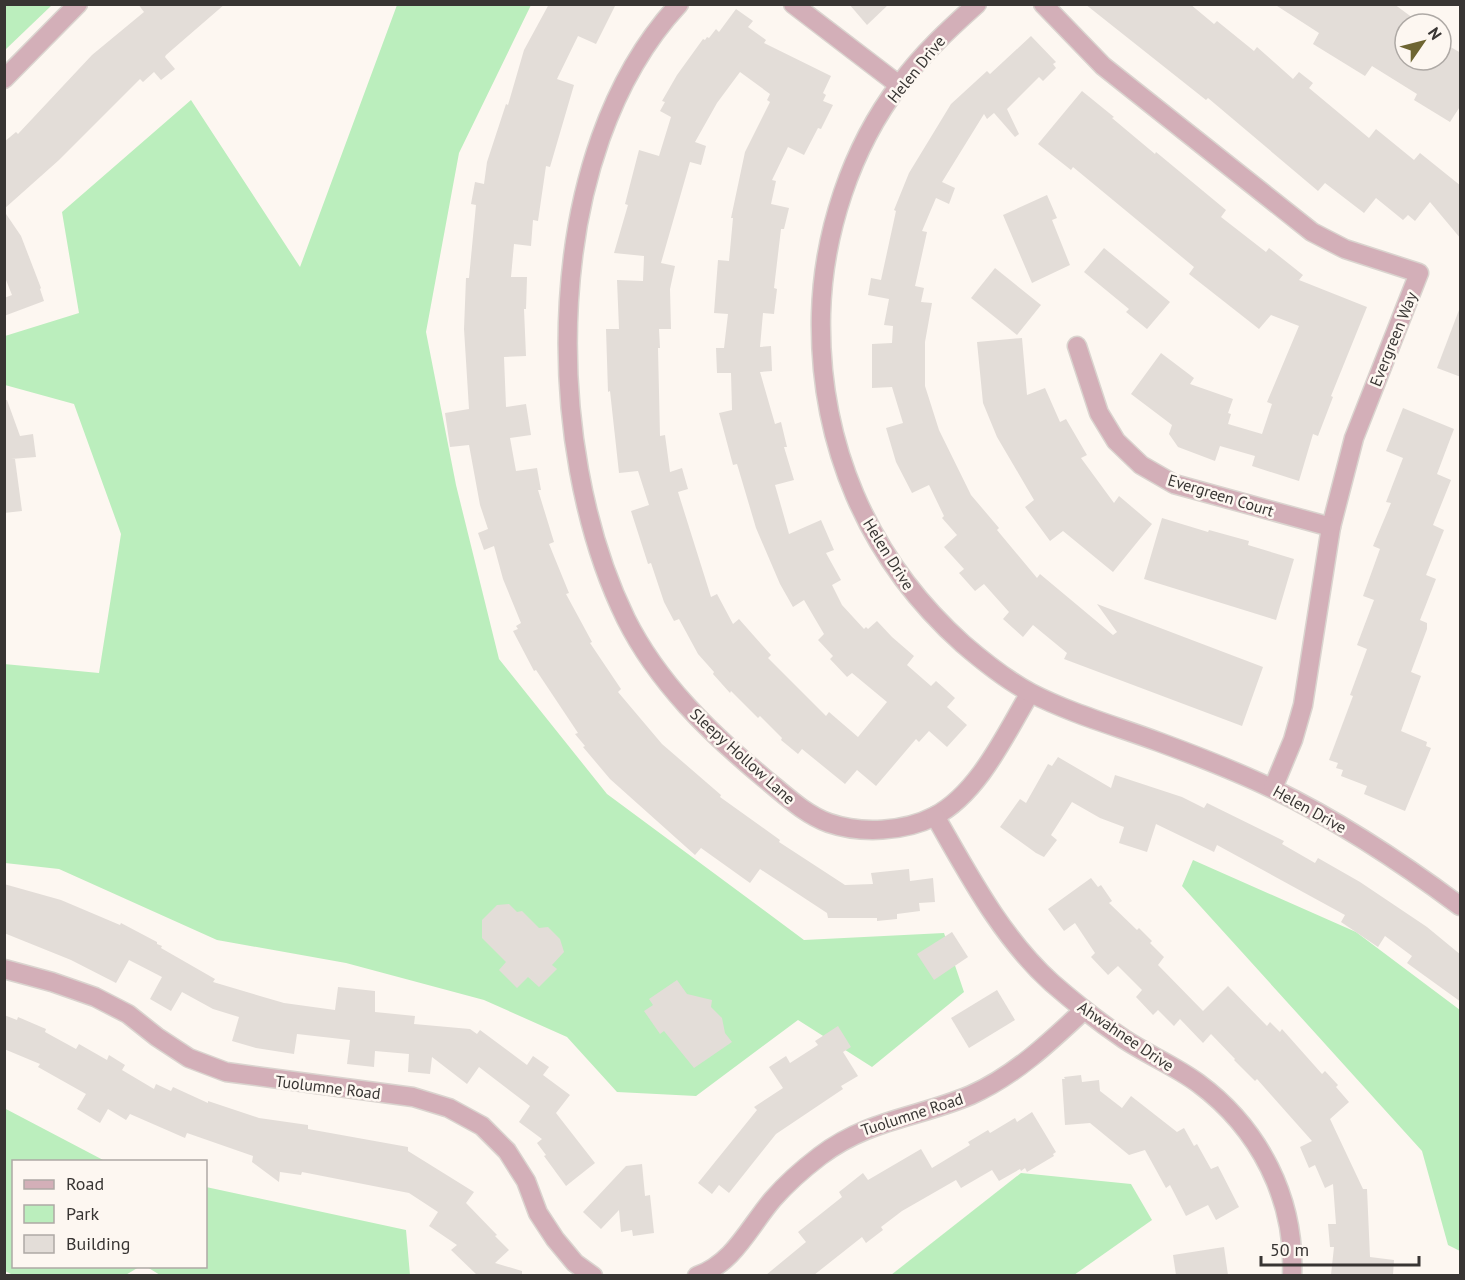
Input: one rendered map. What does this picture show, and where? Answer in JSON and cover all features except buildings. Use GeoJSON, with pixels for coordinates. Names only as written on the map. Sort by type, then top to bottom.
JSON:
{"type":"FeatureCollection","features":[{"type":"Feature","properties":{"kind":"street"},"geometry":{"type":"LineString","coordinates":[[4,79],[78,4]]}},
{"type":"Feature","properties":{"kind":"street","name":"Sleepy Hollow Lane"},"geometry":{"type":"LineString","coordinates":[[679,4],[653,34],[631,69],[613,105],[598,145],[576,237],[570,281],[568,372],[572,423],[581,478],[599,548],[627,620],[651,660],[706,726],[797,805],[828,822],[864,830],[900,828],[935,816]]}},
{"type":"Feature","properties":{"kind":"street"},"geometry":{"type":"LineString","coordinates":[[793,4],[899,85]]}},
{"type":"Feature","properties":{"kind":"street","name":"Helen Drive"},"geometry":{"type":"LineString","coordinates":[[977,4],[927,52],[899,85],[873,125],[853,168],[838,209],[828,252],[822,298],[820,343],[826,394],[837,444],[854,495],[876,539],[907,586],[944,626],[985,663],[1030,693],[1088,718],[1177,749],[1273,788],[1372,844],[1461,906]]}},
{"type":"Feature","properties":{"kind":"street","name":"Evergreen Way"},"geometry":{"type":"LineString","coordinates":[[1042,4],[1103,66],[1312,232],[1345,249],[1419,273],[1354,438],[1331,527],[1303,705],[1293,740],[1273,788]]}},
{"type":"Feature","properties":{"kind":"street","name":"Evergreen Court"},"geometry":{"type":"LineString","coordinates":[[1077,346],[1099,413],[1116,441],[1141,465],[1174,484],[1331,527]]}},
{"type":"Feature","properties":{"kind":"street"},"geometry":{"type":"LineString","coordinates":[[935,816],[960,797],[980,775],[1030,693]]}},
{"type":"Feature","properties":{"kind":"street","name":"Ahwahnee Drive"},"geometry":{"type":"LineString","coordinates":[[935,816],[993,914],[1020,949],[1050,981],[1084,1010],[1124,1039],[1197,1082],[1224,1104],[1248,1131],[1268,1162],[1284,1201],[1290,1237],[1292,1275]]}},
{"type":"Feature","properties":{"kind":"street","name":"Tuolumne Road"},"geometry":{"type":"LineString","coordinates":[[4,969],[95,997],[128,1014],[189,1058],[226,1072],[413,1097],[449,1108],[482,1126],[507,1151],[526,1181],[538,1213],[555,1239],[575,1263],[593,1275]]}},
{"type":"Feature","properties":{"kind":"street","name":"Tuolumne Road"},"geometry":{"type":"LineString","coordinates":[[697,1275],[704,1273],[730,1255],[750,1232],[771,1201],[793,1178],[821,1155],[853,1134],[973,1094],[1034,1055],[1084,1010]]}},
{"type":"Feature","properties":{"kind":"green space"},"geometry":{"type":"Polygon","coordinates":[[[5,4],[52,4],[52,5],[5,50],[5,4]]]}},
{"type":"Feature","properties":{"kind":"green space"},"geometry":{"type":"Polygon","coordinates":[[[397,5],[531,5],[459,153],[426,332],[456,485],[499,659],[607,794],[804,940],[944,933],[964,992],[872,1067],[798,1020],[696,1096],[617,1092],[567,1037],[484,1000],[346,963],[217,940],[59,869],[5,863],[4,664],[99,673],[121,534],[74,404],[5,385],[5,336],[79,313],[62,212],[191,100],[300,267],[397,5]]]}},
{"type":"Feature","properties":{"kind":"green space"},"geometry":{"type":"Polygon","coordinates":[[[1193,860],[1356,932],[1460,1010],[1460,1251],[1448,1245],[1422,1151],[1182,886],[1193,860]]]}},
{"type":"Feature","properties":{"kind":"green space"},"geometry":{"type":"Polygon","coordinates":[[[4,1108],[103,1160],[12,1160],[12,1268],[137,1268],[124,1276],[15,1276],[5,1271],[4,1108]]]}},
{"type":"Feature","properties":{"kind":"green space"},"geometry":{"type":"Polygon","coordinates":[[[1021,1173],[1131,1184],[1152,1220],[1074,1275],[891,1275],[1021,1173]]]}},
{"type":"Feature","properties":{"kind":"green space"},"geometry":{"type":"Polygon","coordinates":[[[207,1187],[406,1230],[410,1275],[160,1275],[149,1268],[207,1268],[207,1187]]]}}]}
